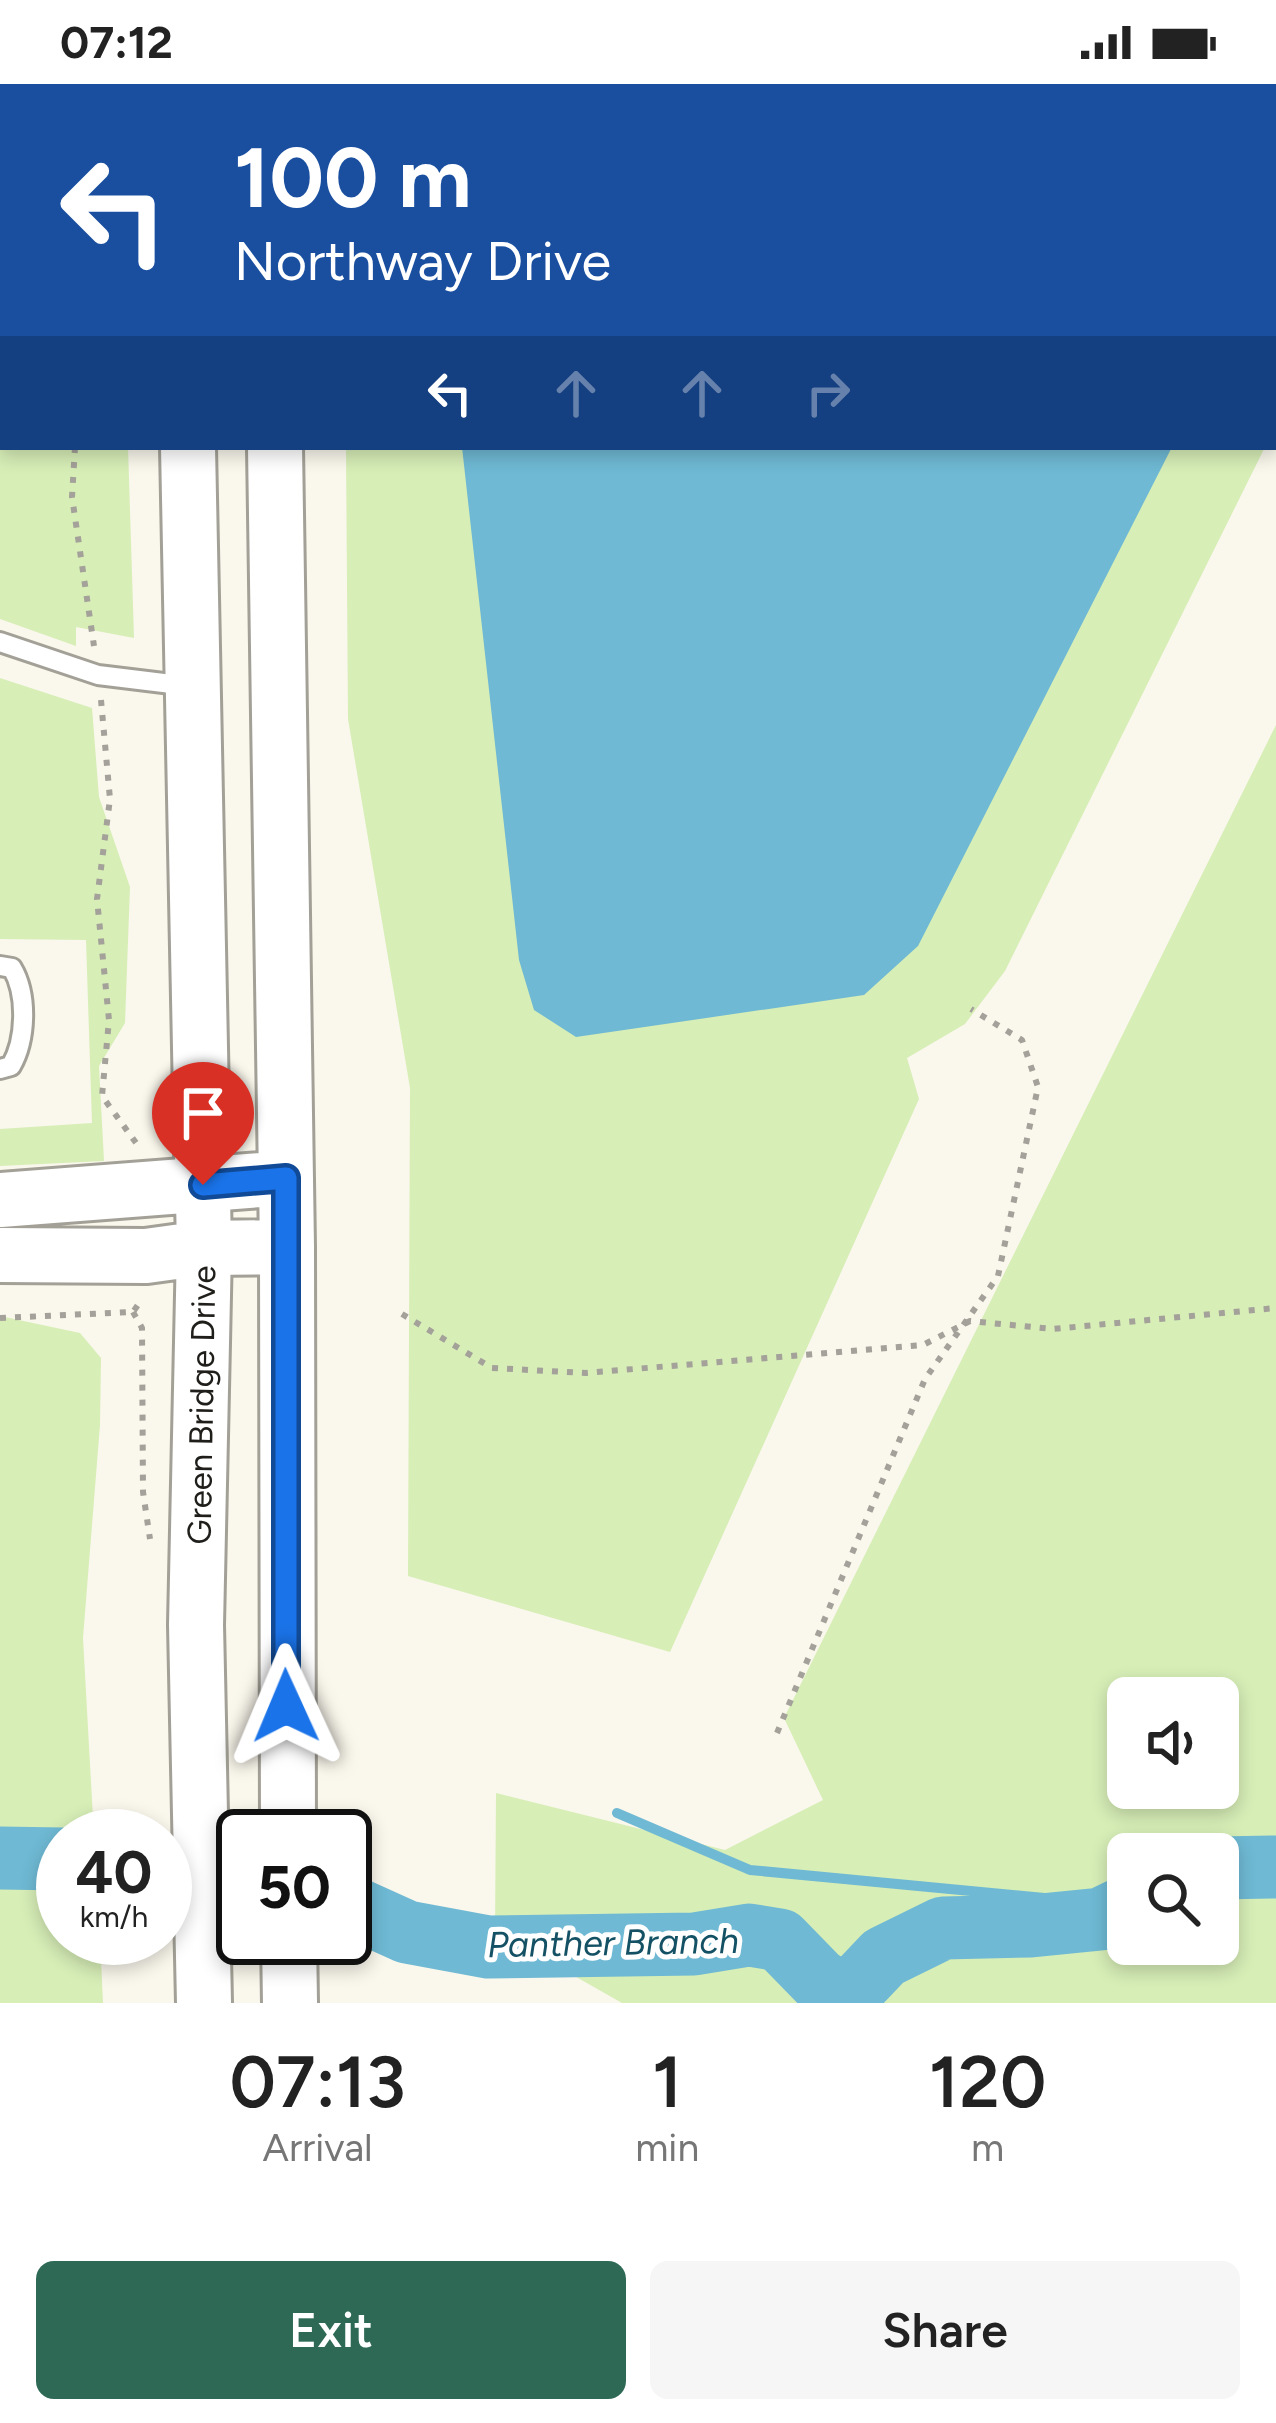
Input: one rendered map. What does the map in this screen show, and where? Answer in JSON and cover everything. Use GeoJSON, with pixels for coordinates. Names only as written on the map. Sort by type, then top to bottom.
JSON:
{"type":"FeatureCollection","features":[{"type":"Feature","properties":{"kind":"main road","name":"Green Bridge Drive"},"geometry":{"type":"LineString","coordinates":[[188,450],[204,1248],[196,1625],[204,2003]]}},
{"type":"Feature","properties":{"kind":"main road"},"geometry":{"type":"LineString","coordinates":[[275,450],[287,1247],[288,1809]]}},
{"type":"Feature","properties":{"kind":"main road"},"geometry":{"type":"LineString","coordinates":[[0,1200],[286,1178]]}},
{"type":"Feature","properties":{"kind":"main road"},"geometry":{"type":"LineString","coordinates":[[0,1255],[146,1256],[204,1248],[287,1247]]}},
{"type":"Feature","properties":{"kind":"main road"},"geometry":{"type":"LineString","coordinates":[[289,1965],[290,2003]]}},
{"type":"Feature","properties":{"kind":"lane"},"geometry":{"type":"LineString","coordinates":[[0,642],[98,675],[193,687]]}},
{"type":"Feature","properties":{"kind":"lane"},"geometry":{"type":"LineString","coordinates":[[0,966],[12,968],[21,982],[22,1048],[11,1066],[0,1069]]}},
{"type":"Feature","properties":{"kind":"path"},"geometry":{"type":"LineString","coordinates":[[75,450],[72,497],[110,799],[97,899],[109,1020],[102,1096],[142,1152],[146,1189]]}},
{"type":"Feature","properties":{"kind":"path"},"geometry":{"type":"LineString","coordinates":[[777,1732],[925,1379],[998,1276],[1038,1087],[1022,1040],[971,1009]]}},
{"type":"Feature","properties":{"kind":"path"},"geometry":{"type":"LineString","coordinates":[[133,1312],[145,1294],[146,1256]]}},
{"type":"Feature","properties":{"kind":"path"},"geometry":{"type":"LineString","coordinates":[[402,1314],[492,1368],[586,1373],[923,1345],[970,1321],[1053,1329],[1276,1308]]}},
{"type":"Feature","properties":{"kind":"path"},"geometry":{"type":"LineString","coordinates":[[0,1318],[133,1312]]}},
{"type":"Feature","properties":{"kind":"path"},"geometry":{"type":"LineString","coordinates":[[133,1312],[142,1328],[143,1492],[153,1557]]}},
{"type":"Feature","properties":{"kind":"green space"},"geometry":{"type":"Polygon","coordinates":[[[0,450],[128,450],[134,638],[76,627],[76,646],[0,619],[0,450]]]}},
{"type":"Feature","properties":{"kind":"green space"},"geometry":{"type":"Polygon","coordinates":[[[346,450],[1264,450],[1005,971],[965,1024],[907,1058],[919,1099],[670,1652],[408,1576],[410,1088],[348,719],[346,450]]]}},
{"type":"Feature","properties":{"kind":"green space"},"geometry":{"type":"Polygon","coordinates":[[[0,678],[92,708],[99,797],[130,887],[125,1023],[99,1066],[104,1161],[0,1166],[0,1129],[92,1123],[86,940],[0,939],[0,678]]]}},
{"type":"Feature","properties":{"kind":"green space"},"geometry":{"type":"Polygon","coordinates":[[[1276,725],[1276,2003],[622,2003],[495,1931],[496,1793],[725,1850],[823,1800],[784,1718],[1276,725]]]}},
{"type":"Feature","properties":{"kind":"green space"},"geometry":{"type":"Polygon","coordinates":[[[0,1316],[80,1333],[101,1358],[83,1638],[92,1809],[36,1809],[36,1965],[101,1965],[103,2003],[0,2003],[0,1316]]]}},
{"type":"Feature","properties":{"kind":"water"},"geometry":{"type":"Polygon","coordinates":[[[462,450],[1170,450],[918,946],[864,995],[576,1037],[534,1010],[519,960],[462,450]]]}},
{"type":"Feature","properties":{"kind":"waterway"},"geometry":{"type":"LineString","coordinates":[[617,1813],[750,1870],[1107,1904]]}},
{"type":"Feature","properties":{"kind":"waterway","name":"Panther Branch"},"geometry":{"type":"LineString","coordinates":[[0,1858],[36,1859]]}},
{"type":"Feature","properties":{"kind":"waterway","name":"Panther Branch"},"geometry":{"type":"LineString","coordinates":[[1239,1868],[1276,1867]]}},
{"type":"Feature","properties":{"kind":"waterway","name":"Panther Branch"},"geometry":{"type":"LineString","coordinates":[[192,1871],[216,1875]]}},
{"type":"Feature","properties":{"kind":"waterway","name":"Panther Branch"},"geometry":{"type":"LineString","coordinates":[[372,1916],[407,1932],[488,1947],[694,1944],[749,1935],[780,1940],[819,1980],[847,1996],[884,1957],[943,1928],[1031,1926],[1107,1916]]}},
{"type":"Feature","properties":{"kind":"route"},"geometry":{"type":"LineString","coordinates":[[203,1185],[286,1178],[286,1706]]}}]}
